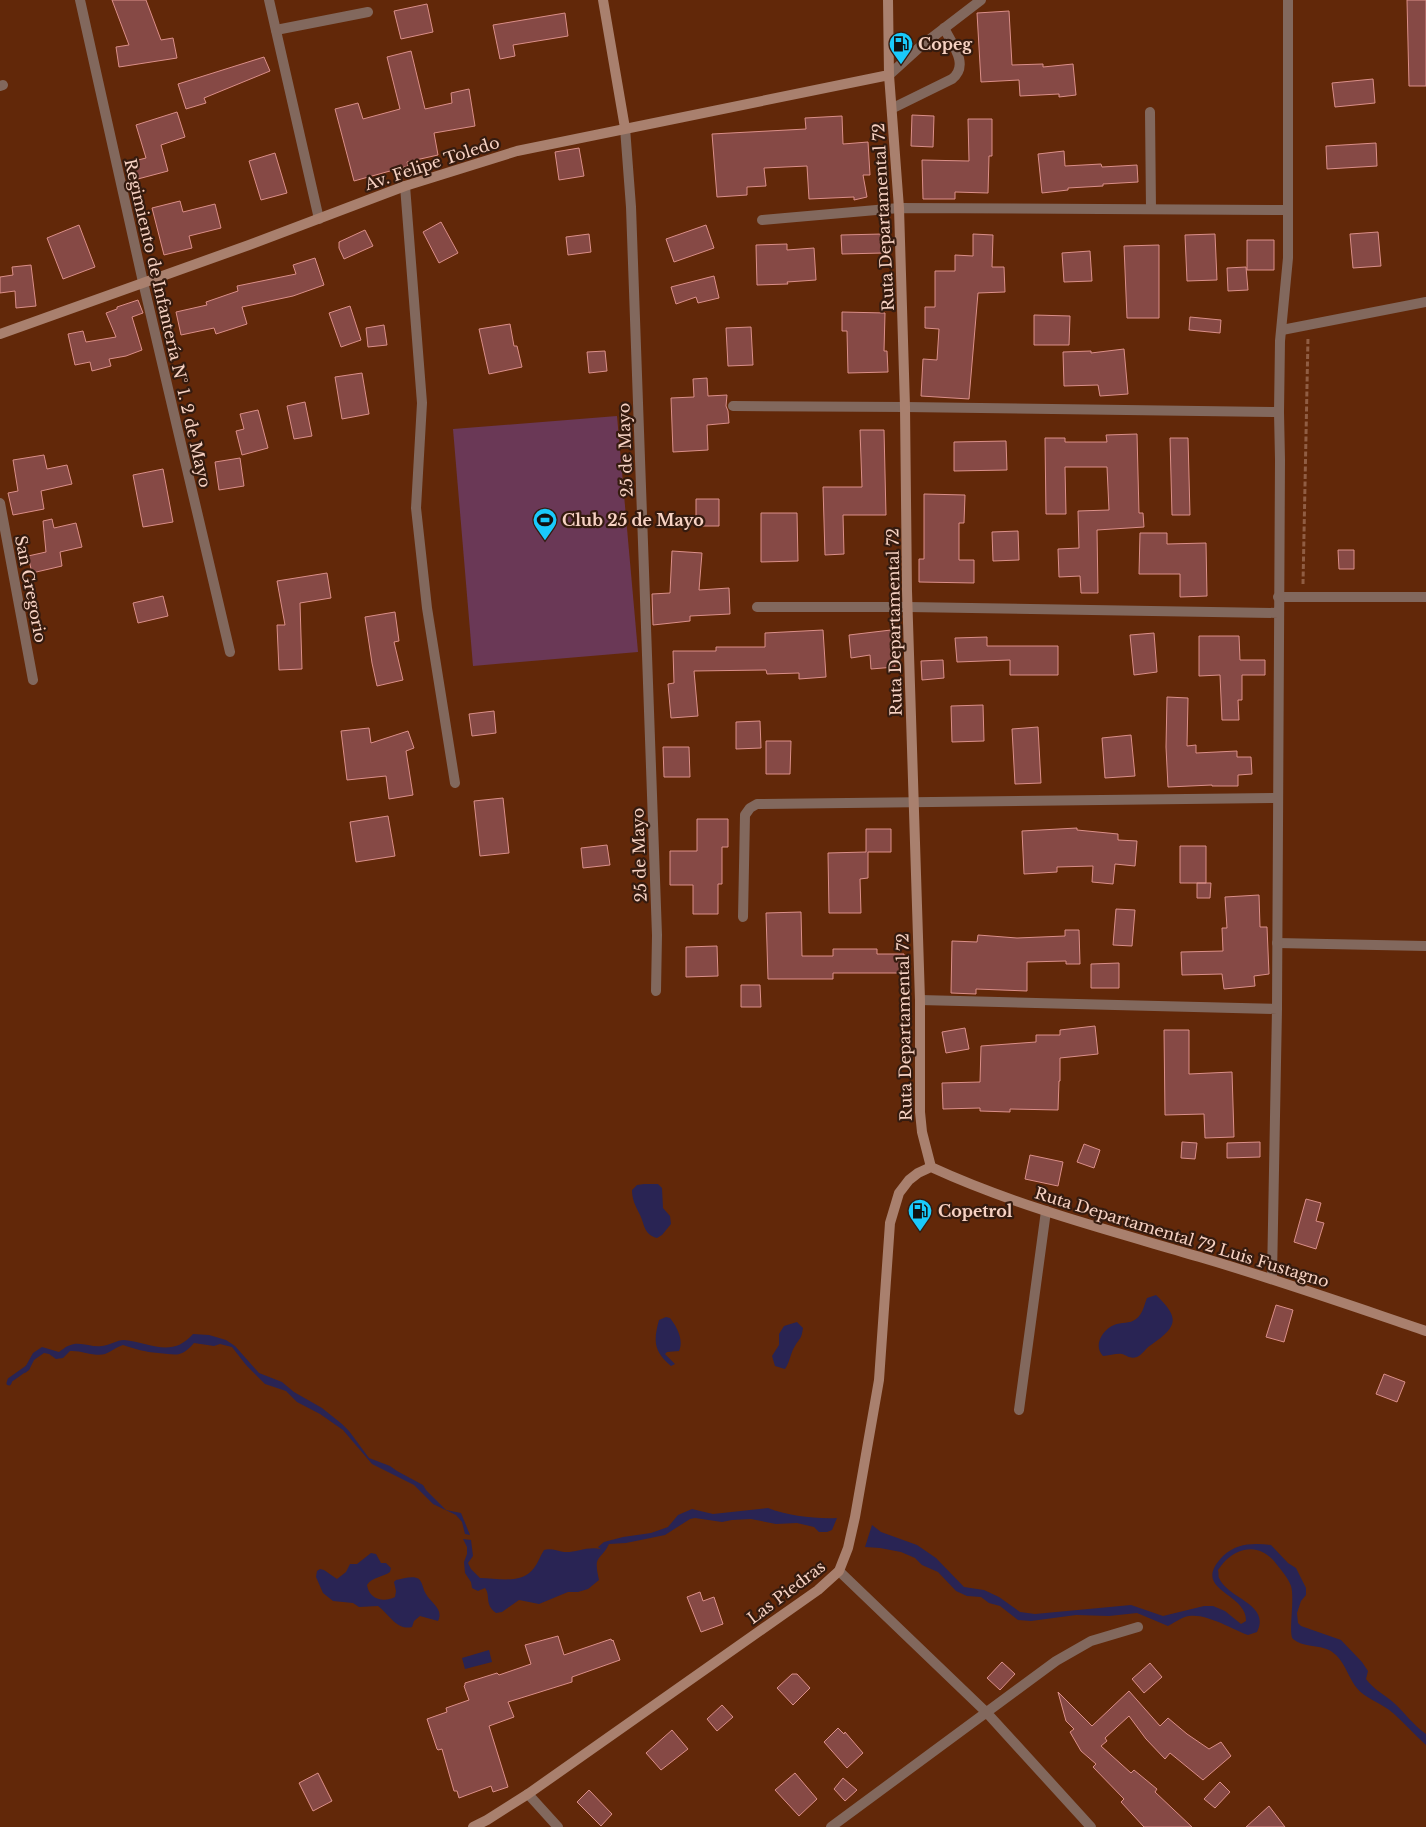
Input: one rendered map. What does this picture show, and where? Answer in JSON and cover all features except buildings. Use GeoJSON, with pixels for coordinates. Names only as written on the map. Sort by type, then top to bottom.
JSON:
{"type":"FeatureCollection","features":[{"type":"Feature","properties":{"kind":"main road","name":"25 de Mayo"},"geometry":{"type":"LineString","coordinates":[[603,0],[625,128]]}},
{"type":"Feature","properties":{"kind":"main road","name":"Ruta Departamental 72"},"geometry":{"type":"LineString","coordinates":[[888,0],[889,75],[898,208],[905,407],[908,607],[920,1000],[920,1112],[922,1132],[931,1167]]}},
{"type":"Feature","properties":{"kind":"main road","name":"Av. Felipe Toledo"},"geometry":{"type":"LineString","coordinates":[[0,334],[405,186],[517,151],[889,75]]}},
{"type":"Feature","properties":{"kind":"main road","name":"Ruta Departamental 72 Luis Fustagno"},"geometry":{"type":"LineString","coordinates":[[931,1167],[1046,1211],[1272,1278],[1426,1331]]}},
{"type":"Feature","properties":{"kind":"main road","name":"Las Piedras"},"geometry":{"type":"LineString","coordinates":[[473,1827],[528,1794],[818,1590],[839,1571],[848,1548],[855,1517],[879,1380],[890,1223],[899,1193],[913,1176],[931,1167]]}},
{"type":"Feature","properties":{"kind":"street","name":"Regimiento de Infantería N° 1. 2 de Mayo"},"geometry":{"type":"LineString","coordinates":[[80,0],[143,282],[230,652]]}},
{"type":"Feature","properties":{"kind":"street"},"geometry":{"type":"LineString","coordinates":[[269,0],[319,219]]}},
{"type":"Feature","properties":{"kind":"street"},"geometry":{"type":"LineString","coordinates":[[889,75],[920,46],[981,0]]}},
{"type":"Feature","properties":{"kind":"street"},"geometry":{"type":"LineString","coordinates":[[1272,1278],[1277,1009],[1279,412],[1282,330],[1288,258],[1288,0]]}},
{"type":"Feature","properties":{"kind":"street"},"geometry":{"type":"LineString","coordinates":[[276,30],[368,12]]}},
{"type":"Feature","properties":{"kind":"street"},"geometry":{"type":"LineString","coordinates":[[892,108],[952,79],[958,74],[961,67],[960,59],[944,28]]}},
{"type":"Feature","properties":{"kind":"street"},"geometry":{"type":"LineString","coordinates":[[1150,112],[1150,209]]}},
{"type":"Feature","properties":{"kind":"street","name":"25 de Mayo"},"geometry":{"type":"LineString","coordinates":[[625,128],[631,206],[657,935],[656,991]]}},
{"type":"Feature","properties":{"kind":"street"},"geometry":{"type":"LineString","coordinates":[[405,186],[422,403],[416,508],[427,608],[454,783]]}},
{"type":"Feature","properties":{"kind":"street"},"geometry":{"type":"LineString","coordinates":[[762,220],[898,208],[1288,210]]}},
{"type":"Feature","properties":{"kind":"street"},"geometry":{"type":"LineString","coordinates":[[1282,330],[1426,302]]}},
{"type":"Feature","properties":{"kind":"street"},"geometry":{"type":"LineString","coordinates":[[733,406],[1279,412]]}},
{"type":"Feature","properties":{"kind":"street","name":"San Gregorio"},"geometry":{"type":"LineString","coordinates":[[0,503],[33,680]]}},
{"type":"Feature","properties":{"kind":"street"},"geometry":{"type":"LineString","coordinates":[[1278,597],[1426,597]]}},
{"type":"Feature","properties":{"kind":"street"},"geometry":{"type":"LineString","coordinates":[[757,607],[908,607],[1278,613]]}},
{"type":"Feature","properties":{"kind":"street"},"geometry":{"type":"LineString","coordinates":[[743,917],[745,815],[750,808],[757,804],[1278,798]]}},
{"type":"Feature","properties":{"kind":"street"},"geometry":{"type":"LineString","coordinates":[[1277,943],[1426,946]]}},
{"type":"Feature","properties":{"kind":"street"},"geometry":{"type":"LineString","coordinates":[[920,1000],[1277,1009]]}},
{"type":"Feature","properties":{"kind":"street"},"geometry":{"type":"LineString","coordinates":[[1019,1410],[1046,1211]]}},
{"type":"Feature","properties":{"kind":"street"},"geometry":{"type":"LineString","coordinates":[[839,1571],[987,1713],[1091,1827]]}},
{"type":"Feature","properties":{"kind":"street"},"geometry":{"type":"LineString","coordinates":[[832,1827],[1063,1657],[1091,1641],[1138,1627]]}},
{"type":"Feature","properties":{"kind":"street"},"geometry":{"type":"LineString","coordinates":[[528,1794],[558,1827]]}},
{"type":"Feature","properties":{"kind":"path"},"geometry":{"type":"LineString","coordinates":[[1303,597],[1308,325]]}},
{"type":"Feature","properties":{"kind":"shaded area","name":"Club 25 de Mayo"},"geometry":{"type":"Polygon","coordinates":[[[617,416],[638,652],[473,666],[453,429],[617,416]]]}},
{"type":"Feature","properties":{"kind":"shaded area"},"geometry":{"type":"Polygon","coordinates":[[[658,1184],[662,1188],[663,1208],[670,1216],[671,1224],[657,1238],[647,1231],[633,1199],[632,1190],[637,1185],[658,1184]]]}},
{"type":"Feature","properties":{"kind":"shaded area"},"geometry":{"type":"Polygon","coordinates":[[[1156,1295],[1164,1303],[1172,1316],[1173,1322],[1167,1332],[1137,1357],[1122,1354],[1103,1356],[1100,1352],[1099,1343],[1103,1334],[1114,1325],[1131,1322],[1136,1319],[1142,1312],[1147,1298],[1156,1295]]]}},
{"type":"Feature","properties":{"kind":"shaded area"},"geometry":{"type":"Polygon","coordinates":[[[666,1317],[670,1318],[675,1325],[681,1342],[679,1351],[667,1352],[665,1354],[675,1364],[671,1366],[661,1356],[656,1346],[659,1320],[666,1317]]]}},
{"type":"Feature","properties":{"kind":"shaded area"},"geometry":{"type":"Polygon","coordinates":[[[797,1322],[803,1328],[802,1334],[787,1366],[785,1369],[775,1366],[772,1356],[779,1345],[779,1334],[784,1326],[797,1322]]]}},
{"type":"Feature","properties":{"kind":"shaded area"},"geometry":{"type":"Polygon","coordinates":[[[193,1334],[209,1335],[226,1340],[235,1346],[259,1373],[282,1382],[294,1392],[322,1408],[349,1431],[369,1458],[390,1466],[423,1485],[446,1510],[461,1513],[470,1535],[465,1534],[462,1522],[456,1515],[433,1504],[414,1485],[372,1464],[343,1430],[320,1414],[297,1402],[286,1391],[265,1384],[246,1365],[232,1347],[220,1344],[214,1346],[194,1343],[185,1351],[174,1354],[153,1353],[123,1345],[105,1354],[97,1355],[70,1351],[63,1358],[56,1359],[44,1353],[34,1360],[29,1370],[25,1373],[23,1371],[33,1353],[42,1347],[59,1352],[72,1344],[102,1346],[124,1340],[168,1347],[177,1346],[185,1342],[193,1334]]]}},
{"type":"Feature","properties":{"kind":"shaded area"},"geometry":{"type":"Polygon","coordinates":[[[768,1508],[802,1516],[837,1518],[832,1530],[827,1532],[819,1532],[814,1527],[797,1523],[776,1524],[751,1519],[722,1522],[690,1519],[665,1535],[626,1543],[609,1544],[597,1562],[599,1580],[588,1589],[568,1592],[539,1604],[519,1600],[502,1612],[496,1613],[490,1606],[485,1588],[478,1591],[472,1588],[471,1582],[465,1573],[464,1562],[467,1547],[463,1539],[471,1540],[473,1556],[468,1563],[480,1578],[516,1579],[529,1573],[544,1550],[552,1549],[568,1552],[591,1548],[601,1549],[598,1547],[604,1542],[651,1533],[668,1527],[678,1515],[692,1509],[713,1514],[768,1508]]]}},
{"type":"Feature","properties":{"kind":"shaded area"},"geometry":{"type":"Polygon","coordinates":[[[872,1525],[881,1532],[917,1545],[936,1558],[964,1587],[984,1590],[999,1597],[1020,1612],[1035,1614],[1131,1605],[1163,1616],[1204,1606],[1213,1606],[1225,1611],[1241,1624],[1246,1621],[1244,1611],[1216,1584],[1212,1577],[1214,1568],[1223,1556],[1240,1546],[1252,1544],[1271,1545],[1288,1563],[1296,1568],[1306,1588],[1306,1595],[1301,1601],[1297,1613],[1298,1623],[1301,1626],[1341,1640],[1368,1671],[1366,1679],[1369,1683],[1394,1703],[1426,1734],[1426,1745],[1393,1713],[1369,1698],[1356,1687],[1342,1662],[1334,1653],[1325,1648],[1297,1642],[1293,1639],[1291,1630],[1291,1586],[1274,1561],[1260,1551],[1248,1549],[1236,1553],[1226,1560],[1218,1570],[1219,1578],[1224,1585],[1254,1608],[1258,1615],[1260,1623],[1257,1632],[1248,1635],[1211,1619],[1196,1616],[1189,1616],[1168,1626],[1137,1613],[1109,1616],[1076,1615],[1031,1621],[1018,1620],[1000,1606],[989,1603],[981,1597],[967,1596],[956,1591],[938,1572],[922,1565],[915,1558],[901,1552],[865,1547],[872,1525]]]}},
{"type":"Feature","properties":{"kind":"shaded area"},"geometry":{"type":"Polygon","coordinates":[[[371,1553],[376,1554],[381,1563],[386,1563],[391,1568],[390,1572],[372,1580],[367,1585],[371,1594],[377,1599],[390,1599],[395,1597],[394,1582],[396,1580],[411,1577],[417,1578],[438,1610],[438,1621],[420,1616],[414,1621],[412,1627],[402,1627],[378,1606],[359,1607],[353,1603],[333,1601],[323,1593],[316,1577],[317,1571],[320,1569],[324,1570],[337,1579],[346,1572],[350,1564],[357,1564],[371,1553]]]}},
{"type":"Feature","properties":{"kind":"shaded area"},"geometry":{"type":"Polygon","coordinates":[[[489,1650],[492,1662],[465,1669],[462,1658],[489,1650]]]}},
{"type":"Feature","properties":{"kind":"waterway"},"geometry":{"type":"LineString","coordinates":[[9,1383],[10,1380],[27,1368]]}},
{"type":"Feature","properties":{"kind":"place","name":"Copeg"},"geometry":{"type":"Point","coordinates":[901,65]}},
{"type":"Feature","properties":{"kind":"place","name":"Club 25 de Mayo"},"geometry":{"type":"Point","coordinates":[545,541]}},
{"type":"Feature","properties":{"kind":"place","name":"Copetrol"},"geometry":{"type":"Point","coordinates":[920,1232]}}]}
